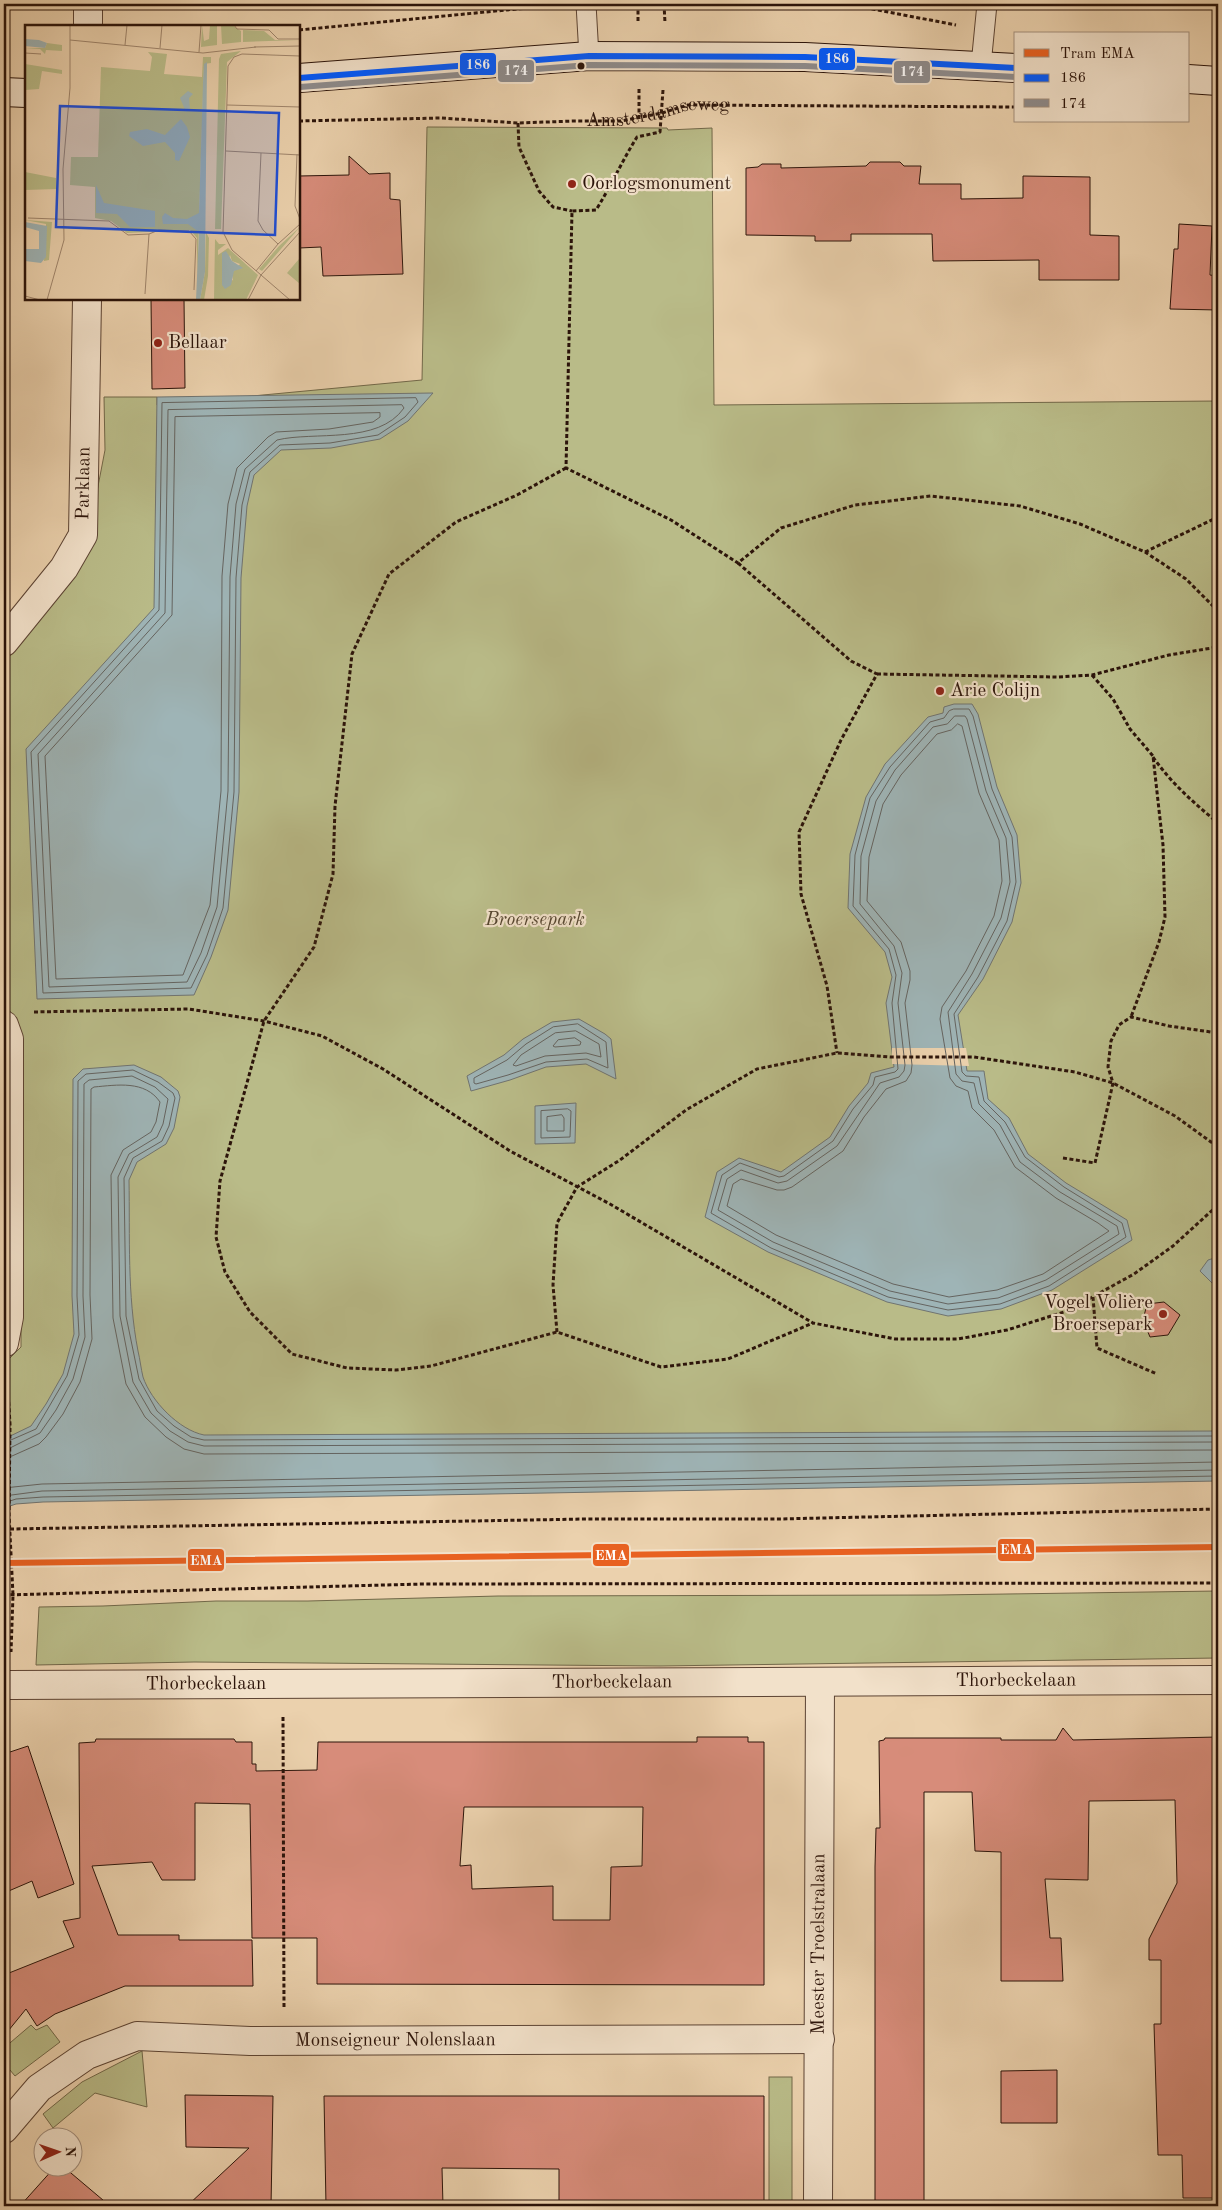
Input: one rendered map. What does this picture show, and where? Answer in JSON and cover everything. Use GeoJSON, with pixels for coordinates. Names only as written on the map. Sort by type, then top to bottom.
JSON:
{"type":"FeatureCollection","features":[{"type":"Feature","properties":{"kind":"street"},"geometry":{"type":"LineString","coordinates":[[88,4],[88,25]]}},
{"type":"Feature","properties":{"kind":"street"},"geometry":{"type":"LineString","coordinates":[[300,78],[589,56],[805,57],[1014,68]]}},
{"type":"Feature","properties":{"kind":"street"},"geometry":{"type":"LineString","coordinates":[[1190,79],[1218,81]]}},
{"type":"Feature","properties":{"kind":"street"},"geometry":{"type":"LineString","coordinates":[[4,92],[25,93]]}},
{"type":"Feature","properties":{"kind":"street","name":"Parklaan"},"geometry":{"type":"LineString","coordinates":[[4,642],[64,568],[83,535],[87,300]]}},
{"type":"Feature","properties":{"kind":"street"},"geometry":{"type":"LineString","coordinates":[[4,1025],[9,1039],[9,1317],[4,1342]]}},
{"type":"Feature","properties":{"kind":"street","name":"Thorbeckelaan"},"geometry":{"type":"LineString","coordinates":[[7,1674],[9,1685],[1218,1680]]}},
{"type":"Feature","properties":{"kind":"street","name":"Meester Troelstralaan"},"geometry":{"type":"LineString","coordinates":[[818,2206],[820,1682]]}},
{"type":"Feature","properties":{"kind":"street","name":"Monseigneur Nolenslaan"},"geometry":{"type":"LineString","coordinates":[[4,2129],[39,2088],[87,2055],[137,2036],[282,2041],[820,2039]]}},
{"type":"Feature","properties":{"kind":"lane"},"geometry":{"type":"LineString","coordinates":[[586,4],[589,56]]}},
{"type":"Feature","properties":{"kind":"lane"},"geometry":{"type":"LineString","coordinates":[[981,65],[987,4]]}},
{"type":"Feature","properties":{"kind":"path"},"geometry":{"type":"LineString","coordinates":[[846,4],[984,30]]}},
{"type":"Feature","properties":{"kind":"path"},"geometry":{"type":"LineString","coordinates":[[300,30],[559,5]]}},
{"type":"Feature","properties":{"kind":"path","name":"Amsterdamseweg"},"geometry":{"type":"LineString","coordinates":[[300,122],[441,118],[518,123],[621,121],[662,113],[688,105],[1014,107]]}},
{"type":"Feature","properties":{"kind":"path"},"geometry":{"type":"LineString","coordinates":[[518,123],[518,148],[538,191],[553,207],[572,211],[596,210],[637,136],[660,132],[662,113]]}},
{"type":"Feature","properties":{"kind":"path"},"geometry":{"type":"LineString","coordinates":[[566,468],[572,211]]}},
{"type":"Feature","properties":{"kind":"path"},"geometry":{"type":"LineString","coordinates":[[566,468],[671,520],[738,563],[851,661],[877,674],[1057,677],[1092,675],[1169,655],[1218,648]]}},
{"type":"Feature","properties":{"kind":"path"},"geometry":{"type":"LineString","coordinates":[[566,468],[516,495],[456,522],[389,574],[352,654],[335,806],[333,874],[314,947],[264,1021],[220,1181],[216,1237],[225,1272],[250,1312],[292,1354],[347,1368],[396,1370],[431,1366],[557,1332],[662,1367],[728,1360],[813,1323]]}},
{"type":"Feature","properties":{"kind":"path"},"geometry":{"type":"LineString","coordinates":[[738,563],[781,528],[856,505],[931,496],[1020,506],[1080,524],[1145,552],[1186,579],[1218,611]]}},
{"type":"Feature","properties":{"kind":"path"},"geometry":{"type":"LineString","coordinates":[[1145,552],[1218,517]]}},
{"type":"Feature","properties":{"kind":"path"},"geometry":{"type":"LineString","coordinates":[[837,1053],[827,986],[801,894],[799,832],[841,740],[877,674]]}},
{"type":"Feature","properties":{"kind":"path"},"geometry":{"type":"LineString","coordinates":[[1092,675],[1114,699],[1130,729],[1153,756],[1165,774],[1195,804],[1218,823]]}},
{"type":"Feature","properties":{"kind":"path"},"geometry":{"type":"LineString","coordinates":[[1063,1158],[1095,1163],[1113,1083],[1108,1067],[1111,1041],[1119,1025],[1131,1018],[1160,942],[1165,917],[1163,845],[1153,756]]}},
{"type":"Feature","properties":{"kind":"path"},"geometry":{"type":"LineString","coordinates":[[33,1012],[189,1009],[264,1021],[322,1036],[383,1069],[510,1151],[610,1204],[813,1323],[895,1338],[958,1339],[1007,1330],[1067,1311],[1134,1274],[1218,1206]]}},
{"type":"Feature","properties":{"kind":"path"},"geometry":{"type":"LineString","coordinates":[[1131,1018],[1218,1033]]}},
{"type":"Feature","properties":{"kind":"path"},"geometry":{"type":"LineString","coordinates":[[557,1332],[553,1285],[557,1223],[577,1187],[620,1160],[686,1110],[757,1069],[837,1053],[890,1057],[974,1057],[1075,1072],[1113,1083],[1175,1116],[1218,1147]]}},
{"type":"Feature","properties":{"kind":"path"},"geometry":{"type":"LineString","coordinates":[[1093,1297],[1097,1348],[1157,1374]]}},
{"type":"Feature","properties":{"kind":"path"},"geometry":{"type":"LineString","coordinates":[[4,1342],[10,1424],[9,1514],[13,1595],[7,1674]]}},
{"type":"Feature","properties":{"kind":"path"},"geometry":{"type":"LineString","coordinates":[[10,1529],[586,1519],[780,1519],[1218,1509]]}},
{"type":"Feature","properties":{"kind":"path"},"geometry":{"type":"LineString","coordinates":[[4,1552],[11,1552]]}},
{"type":"Feature","properties":{"kind":"path"},"geometry":{"type":"LineString","coordinates":[[4,1595],[423,1584],[1218,1582]]}},
{"type":"Feature","properties":{"kind":"path"},"geometry":{"type":"LineString","coordinates":[[282,2041],[284,2007],[284,1684]]}},
{"type":"Feature","properties":{"kind":"green space","name":"Broersepark"},"geometry":{"type":"Polygon","coordinates":[[[427,127],[667,128],[668,130],[712,128],[714,405],[1218,401],[1218,1445],[4,1441],[4,1364],[21,1347],[21,1037],[4,998],[4,659],[84,559],[105,450],[104,397],[157,397],[157,405],[422,380],[427,127]]]}},
{"type":"Feature","properties":{"kind":"green space"},"geometry":{"type":"Polygon","coordinates":[[[1218,1591],[1218,1658],[660,1666],[194,1662],[36,1665],[39,1607],[216,1601],[308,1601],[498,1596],[938,1595],[1218,1591]]]}},
{"type":"Feature","properties":{"kind":"green space"},"geometry":{"type":"Polygon","coordinates":[[[31,2025],[36,2030],[47,2025],[60,2042],[15,2076],[4,2063],[4,2048],[31,2025]]]}},
{"type":"Feature","properties":{"kind":"green space"},"geometry":{"type":"Polygon","coordinates":[[[142,2051],[147,2107],[95,2093],[53,2128],[43,2114],[82,2082],[142,2051]]]}},
{"type":"Feature","properties":{"kind":"green space"},"geometry":{"type":"Polygon","coordinates":[[[769,2077],[792,2077],[792,2206],[769,2206],[769,2077]]]}},
{"type":"Feature","properties":{"kind":"water"},"geometry":{"type":"Polygon","coordinates":[[[433,393],[408,421],[380,439],[331,448],[281,450],[254,475],[247,506],[241,578],[239,792],[228,910],[211,957],[194,995],[37,999],[26,749],[154,608],[157,397],[433,393]]]}},
{"type":"Feature","properties":{"kind":"water"},"geometry":{"type":"Polygon","coordinates":[[[954,704],[972,704],[978,714],[997,787],[1017,835],[1021,883],[1012,922],[983,979],[958,1015],[967,1071],[984,1071],[988,1099],[1009,1118],[1028,1154],[1066,1183],[1127,1220],[1132,1240],[1052,1290],[1001,1309],[948,1316],[887,1302],[768,1252],[705,1217],[717,1172],[739,1158],[781,1172],[830,1137],[849,1106],[868,1083],[871,1073],[894,1067],[886,1003],[892,977],[885,952],[848,908],[850,854],[866,797],[885,764],[928,717],[943,713],[944,707],[954,704]]]}},
{"type":"Feature","properties":{"kind":"water"},"geometry":{"type":"Polygon","coordinates":[[[579,1019],[611,1039],[616,1079],[586,1064],[546,1067],[471,1091],[467,1076],[504,1055],[523,1039],[552,1022],[579,1019]]]}},
{"type":"Feature","properties":{"kind":"water"},"geometry":{"type":"Polygon","coordinates":[[[134,1065],[161,1077],[178,1091],[180,1097],[174,1128],[166,1144],[137,1162],[129,1180],[129,1244],[134,1330],[143,1377],[152,1395],[159,1405],[176,1421],[195,1432],[204,1435],[1218,1431],[1218,1481],[43,1502],[16,1504],[4,1508],[4,1439],[31,1426],[46,1404],[63,1374],[74,1334],[72,1296],[73,1079],[83,1069],[134,1065]]]}},
{"type":"Feature","properties":{"kind":"water"},"geometry":{"type":"Polygon","coordinates":[[[576,1103],[575,1143],[535,1144],[535,1106],[576,1103]]]}},
{"type":"Feature","properties":{"kind":"water"},"geometry":{"type":"Polygon","coordinates":[[[1218,1257],[1218,1289],[1200,1271],[1208,1260],[1218,1257]]]}},
{"type":"Feature","properties":{"kind":"pier"},"geometry":{"type":"Polygon","coordinates":[[[892,1048],[966,1048],[969,1066],[892,1064],[892,1048]]]}},
{"type":"Feature","properties":{"kind":"building"},"geometry":{"type":"Polygon","coordinates":[[[349,156],[369,174],[390,173],[390,199],[400,200],[403,274],[323,276],[321,247],[300,248],[300,176],[349,175],[349,156]]]}},
{"type":"Feature","properties":{"kind":"building"},"geometry":{"type":"Polygon","coordinates":[[[870,162],[900,162],[904,166],[921,166],[919,184],[961,184],[961,199],[1023,198],[1023,176],[1090,177],[1090,235],[1119,236],[1119,280],[1039,280],[1039,260],[933,261],[932,234],[851,234],[851,241],[815,241],[815,236],[746,235],[746,168],[758,167],[762,164],[781,164],[781,168],[866,166],[870,162]]]}},
{"type":"Feature","properties":{"kind":"building"},"geometry":{"type":"Polygon","coordinates":[[[1179,224],[1212,226],[1210,275],[1218,276],[1218,310],[1170,309],[1174,249],[1178,249],[1179,224]]]}},
{"type":"Feature","properties":{"kind":"building"},"geometry":{"type":"Polygon","coordinates":[[[151,300],[184,300],[185,388],[152,389],[151,300]]]}},
{"type":"Feature","properties":{"kind":"building","name":"Vogel Volière Broersepark"},"geometry":{"type":"Polygon","coordinates":[[[1164,1302],[1180,1315],[1168,1335],[1150,1337],[1143,1320],[1147,1304],[1164,1302]]]}},
{"type":"Feature","properties":{"kind":"building"},"geometry":{"type":"Polygon","coordinates":[[[1063,1728],[1073,1740],[1218,1737],[1218,2198],[1183,2198],[1182,2155],[1158,2155],[1154,2024],[1161,2024],[1161,1960],[1149,1960],[1149,1939],[1177,1883],[1175,1800],[1089,1801],[1088,1880],[1045,1879],[1050,1938],[1061,1938],[1063,1981],[1001,1981],[1001,1852],[975,1851],[972,1792],[924,1792],[924,2206],[875,2206],[875,1867],[876,1828],[880,1828],[879,1741],[885,1738],[1056,1740],[1063,1728]]]}},
{"type":"Feature","properties":{"kind":"building"},"geometry":{"type":"Polygon","coordinates":[[[697,1737],[748,1737],[748,1742],[764,1742],[764,1985],[317,1984],[317,1938],[252,1938],[250,1804],[195,1803],[195,1880],[162,1880],[152,1862],[92,1866],[118,1935],[179,1935],[179,1940],[252,1940],[253,1986],[125,1986],[55,2014],[37,2026],[26,2009],[4,2036],[4,1975],[74,1947],[63,1921],[80,1918],[79,1743],[95,1742],[96,1739],[234,1739],[236,1742],[252,1742],[252,1764],[256,1764],[256,1771],[317,1770],[318,1742],[697,1742],[697,1737]],[[464,1807],[460,1866],[471,1865],[472,1889],[553,1886],[553,1920],[610,1920],[611,1867],[642,1866],[643,1807],[464,1807]]]}},
{"type":"Feature","properties":{"kind":"building"},"geometry":{"type":"Polygon","coordinates":[[[28,1746],[74,1884],[38,1898],[32,1881],[4,1893],[4,1754],[28,1746]]]}},
{"type":"Feature","properties":{"kind":"building"},"geometry":{"type":"Polygon","coordinates":[[[1057,2070],[1057,2123],[1001,2123],[1001,2071],[1057,2070]]]}},
{"type":"Feature","properties":{"kind":"building"},"geometry":{"type":"Polygon","coordinates":[[[185,2095],[273,2096],[271,2206],[187,2206],[249,2148],[186,2147],[185,2095]]]}},
{"type":"Feature","properties":{"kind":"building"},"geometry":{"type":"Polygon","coordinates":[[[324,2096],[764,2096],[764,2206],[559,2206],[559,2169],[442,2168],[443,2206],[326,2206],[324,2096]]]}},
{"type":"Feature","properties":{"kind":"building"},"geometry":{"type":"Polygon","coordinates":[[[45,2178],[77,2178],[110,2206],[20,2206],[45,2178]]]}},
{"type":"Feature","properties":{"kind":"tram line","name":"EMA"},"geometry":{"type":"LineString","coordinates":[[4,1563],[1218,1547]]}},
{"type":"Feature","properties":{"kind":"transit line","name":"186"},"geometry":{"type":"LineString","coordinates":[[300,78],[589,56],[805,57],[1014,68]]}},
{"type":"Feature","properties":{"kind":"transit line","name":"174"},"geometry":{"type":"LineString","coordinates":[[300,87],[589,65],[805,66],[1014,77]]}},
{"type":"Feature","properties":{"kind":"place","name":"Oorlogsmonument"},"geometry":{"type":"Point","coordinates":[572,184]}},
{"type":"Feature","properties":{"kind":"place","name":"Bellaar"},"geometry":{"type":"Point","coordinates":[158,343]}},
{"type":"Feature","properties":{"kind":"place","name":"Arie Colijn"},"geometry":{"type":"Point","coordinates":[940,691]}},
{"type":"Feature","properties":{"kind":"place","name":"Vogel Volière Broersepark"},"geometry":{"type":"Point","coordinates":[1163,1314]}}]}
